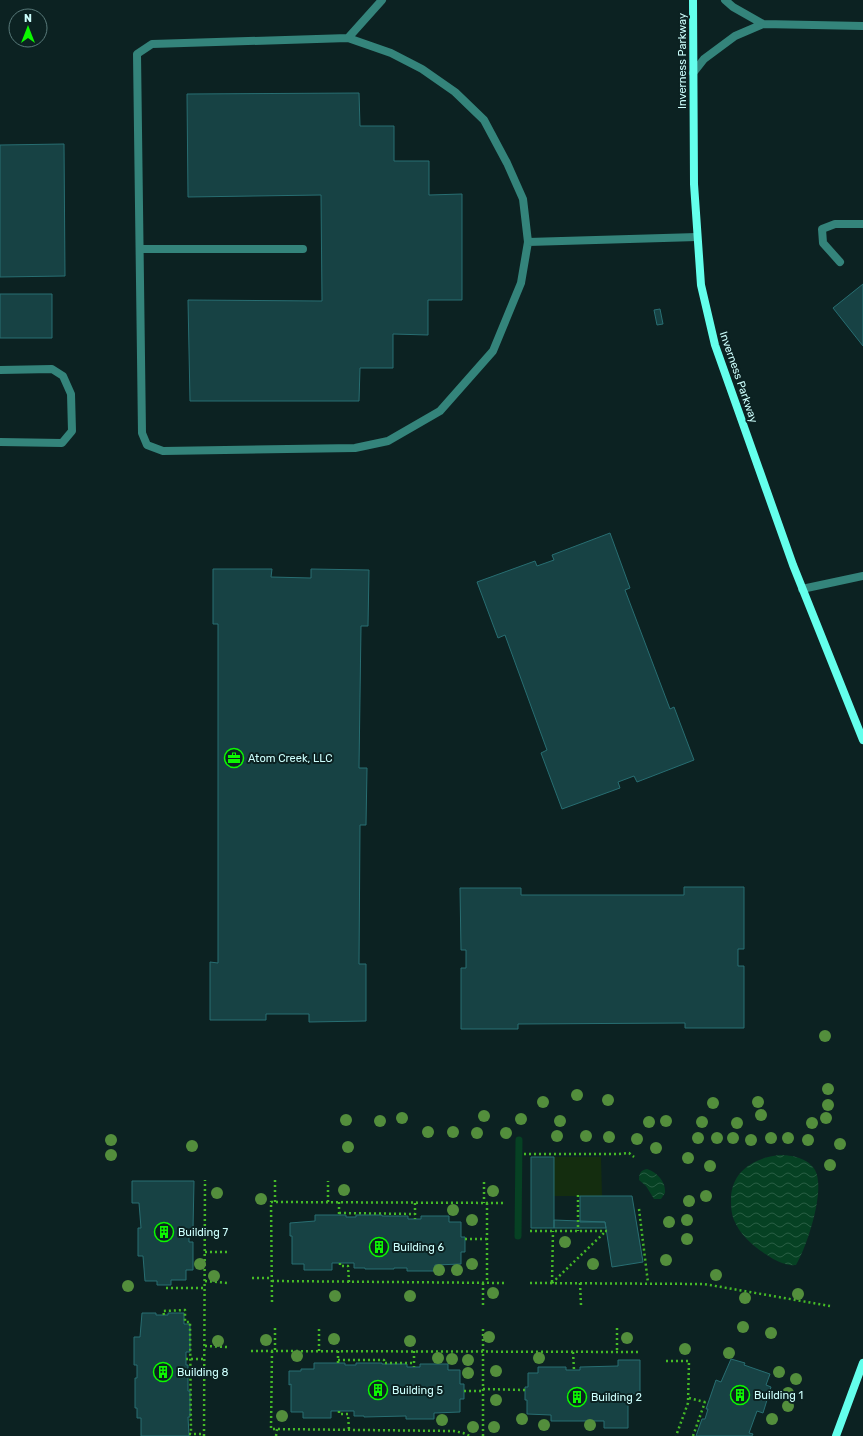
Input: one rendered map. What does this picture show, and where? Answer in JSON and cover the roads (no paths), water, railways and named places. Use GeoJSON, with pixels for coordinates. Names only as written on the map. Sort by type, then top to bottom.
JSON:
{"type":"FeatureCollection","features":[{"type":"Feature","properties":{"kind":"main road","name":"Inverness Parkway"},"geometry":{"type":"LineString","coordinates":[[693,0],[694,184],[701,285],[715,345],[802,589],[863,740]]}},
{"type":"Feature","properties":{"kind":"main road"},"geometry":{"type":"LineString","coordinates":[[836,1436],[863,1363]]}},
{"type":"Feature","properties":{"kind":"street"},"geometry":{"type":"LineString","coordinates":[[348,38],[382,0]]}},
{"type":"Feature","properties":{"kind":"street"},"geometry":{"type":"LineString","coordinates":[[725,0],[733,7],[763,24]]}},
{"type":"Feature","properties":{"kind":"street"},"geometry":{"type":"LineString","coordinates":[[693,73],[704,59],[735,36],[763,24],[863,26]]}},
{"type":"Feature","properties":{"kind":"street"},"geometry":{"type":"LineString","coordinates":[[348,38],[392,53],[422,69],[455,92],[484,120],[507,163],[523,199],[528,242],[521,283],[493,351],[440,411],[388,441],[355,448],[163,450],[147,445],[142,433],[137,54],[152,44],[348,38]]}},
{"type":"Feature","properties":{"kind":"street"},"geometry":{"type":"LineString","coordinates":[[840,262],[823,243],[822,229],[835,224],[863,224]]}},
{"type":"Feature","properties":{"kind":"street"},"geometry":{"type":"LineString","coordinates":[[528,242],[697,237]]}},
{"type":"Feature","properties":{"kind":"street"},"geometry":{"type":"LineString","coordinates":[[140,249],[303,249]]}},
{"type":"Feature","properties":{"kind":"street"},"geometry":{"type":"LineString","coordinates":[[0,370],[52,369],[63,376],[71,394],[72,431],[62,443],[0,442]]}},
{"type":"Feature","properties":{"kind":"street"},"geometry":{"type":"LineString","coordinates":[[802,589],[863,576]]}},
{"type":"Feature","properties":{"kind":"water"},"geometry":{"type":"Polygon","coordinates":[[[779,1155],[804,1160],[815,1170],[818,1179],[817,1204],[814,1218],[810,1232],[796,1265],[788,1265],[777,1261],[752,1244],[740,1231],[734,1220],[732,1212],[732,1189],[735,1180],[740,1173],[761,1159],[779,1155]]]}},
{"type":"Feature","properties":{"kind":"water"},"geometry":{"type":"Polygon","coordinates":[[[647,1169],[658,1175],[663,1182],[665,1193],[661,1199],[654,1199],[646,1186],[639,1180],[639,1175],[641,1172],[647,1169]]]}},
{"type":"Feature","properties":{"kind":"waterway"},"geometry":{"type":"LineString","coordinates":[[518,1236],[519,1140]]}},
{"type":"Feature","properties":{"kind":"place","name":"Atom Creek, LLC"},"geometry":{"type":"Point","coordinates":[234,758]}},
{"type":"Feature","properties":{"kind":"place","name":"Building 7"},"geometry":{"type":"Point","coordinates":[164,1232]}},
{"type":"Feature","properties":{"kind":"place","name":"Building 6"},"geometry":{"type":"Point","coordinates":[379,1247]}},
{"type":"Feature","properties":{"kind":"place","name":"Building 8"},"geometry":{"type":"Point","coordinates":[163,1372]}},
{"type":"Feature","properties":{"kind":"place","name":"Building 5"},"geometry":{"type":"Point","coordinates":[378,1390]}},
{"type":"Feature","properties":{"kind":"place","name":"Building 1"},"geometry":{"type":"Point","coordinates":[740,1395]}},
{"type":"Feature","properties":{"kind":"place","name":"Building 2"},"geometry":{"type":"Point","coordinates":[577,1397]}}]}
